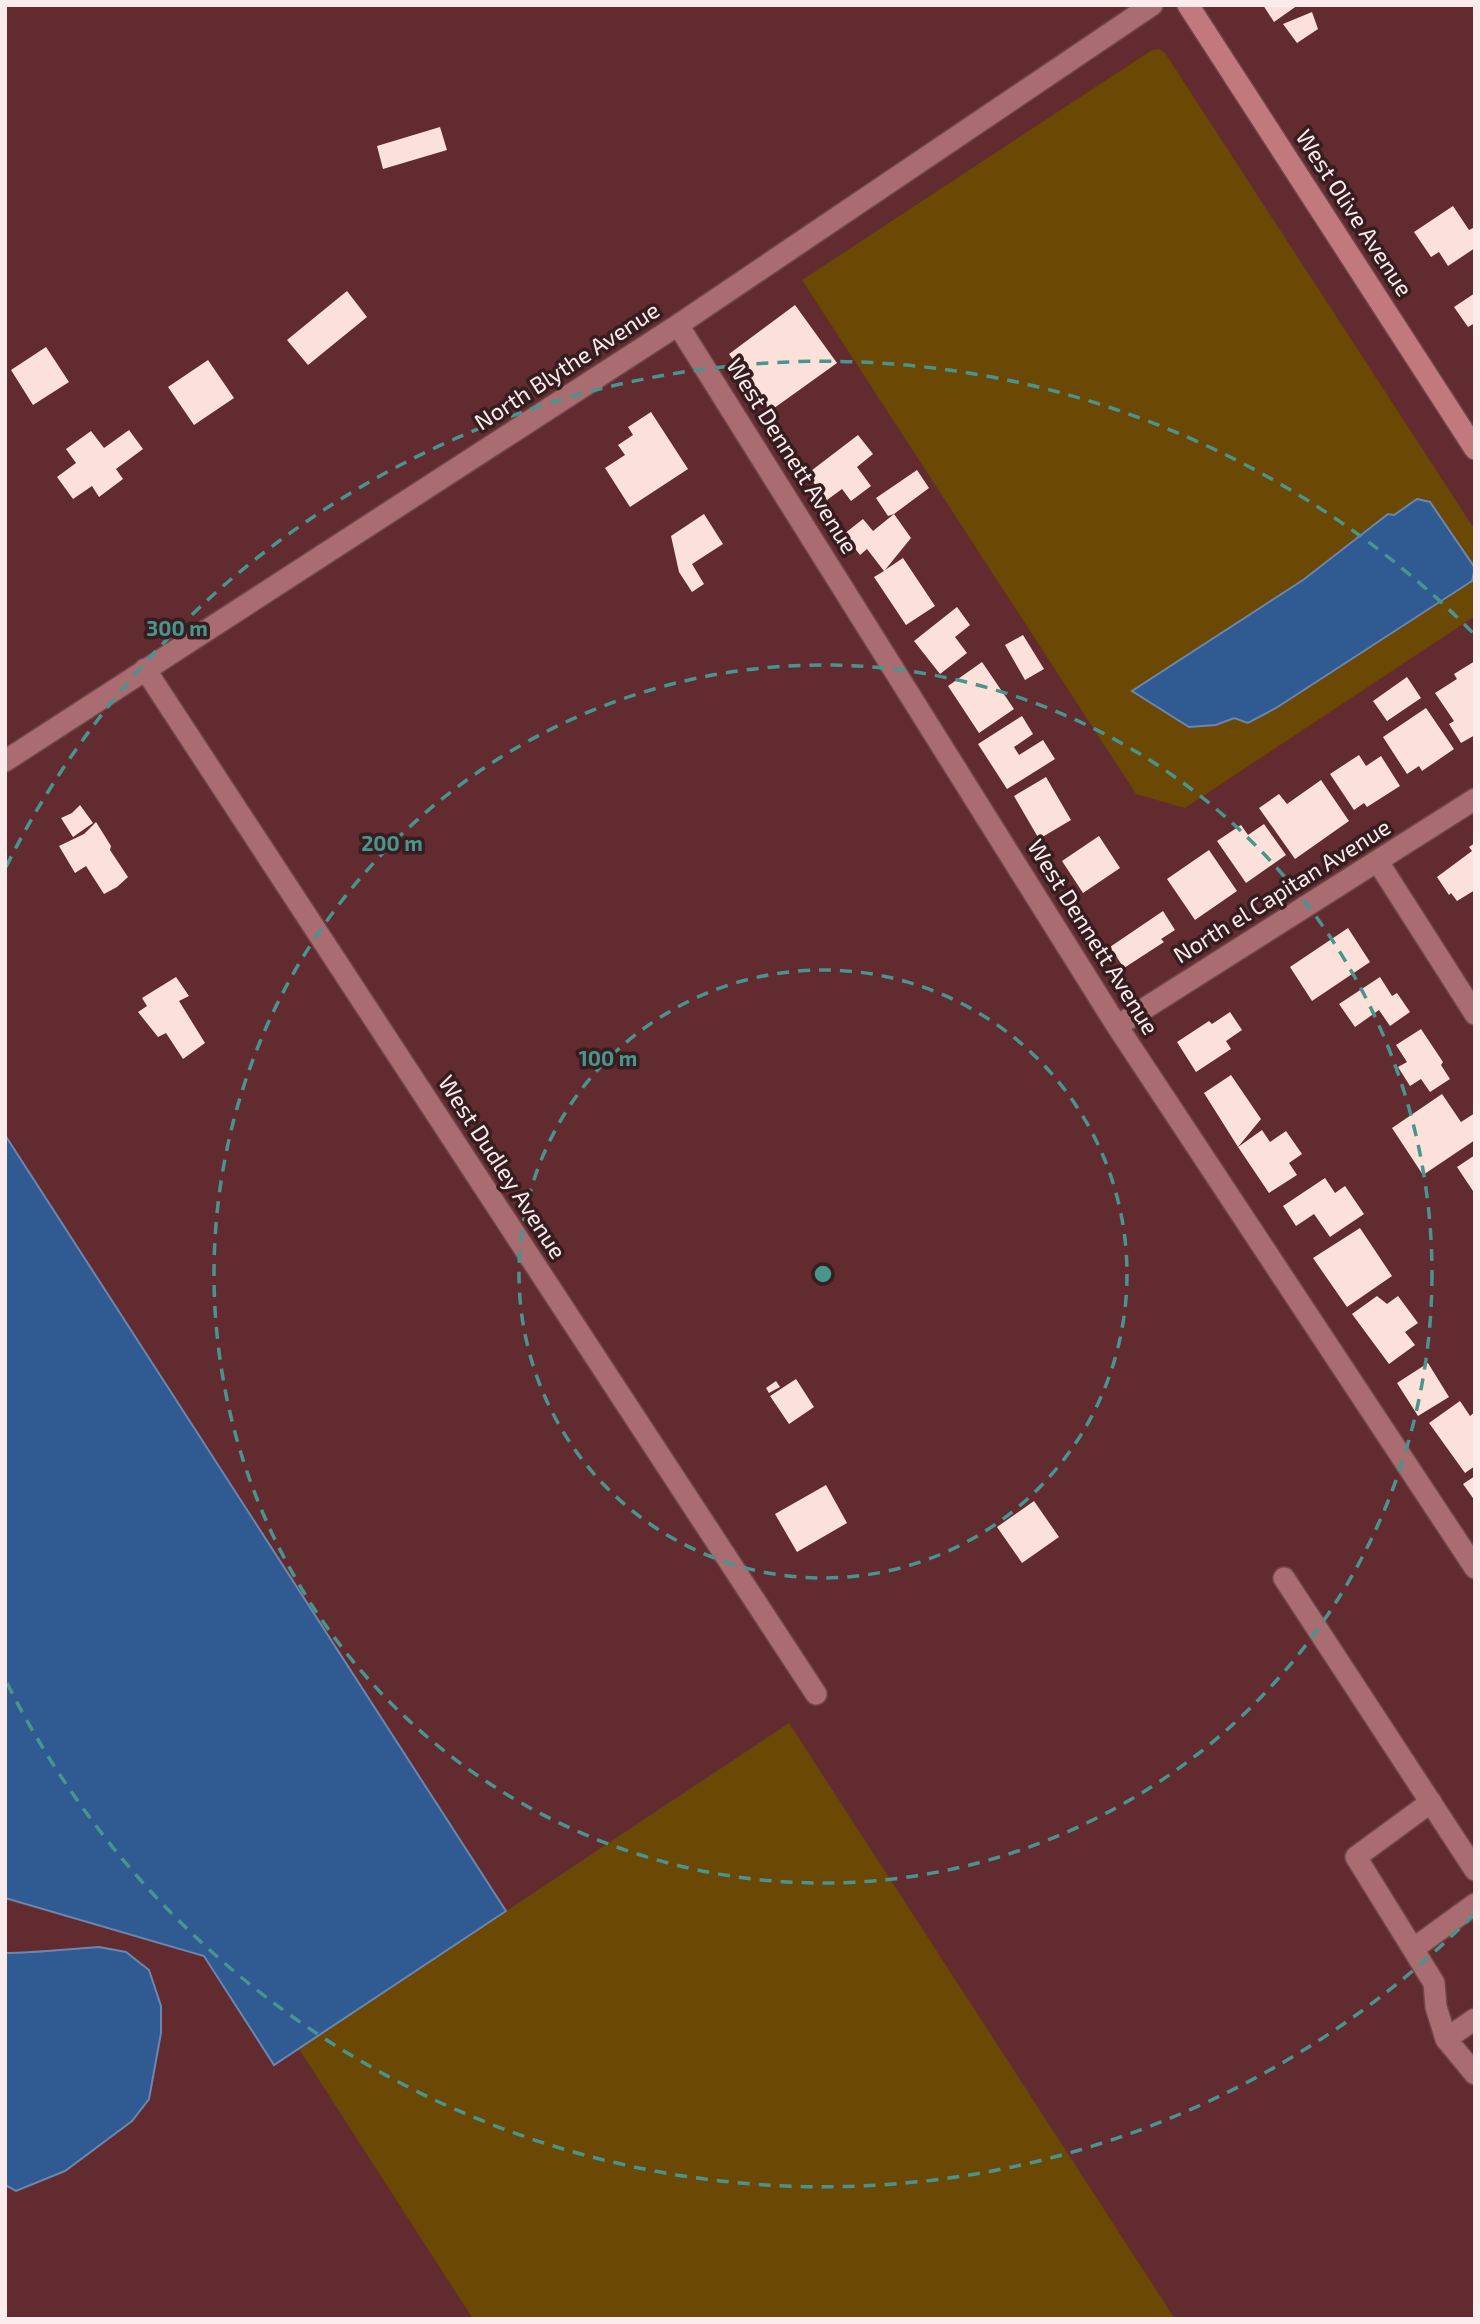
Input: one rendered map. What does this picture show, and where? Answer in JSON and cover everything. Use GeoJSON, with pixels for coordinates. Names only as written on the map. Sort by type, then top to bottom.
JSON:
{"type":"FeatureCollection","features":[{"type":"Feature","properties":{"kind":"main road","name":"West Olive Avenue"},"geometry":{"type":"LineString","coordinates":[[1188,5],[1475,449]]}},
{"type":"Feature","properties":{"kind":"street","name":"North Blythe Avenue"},"geometry":{"type":"LineString","coordinates":[[5,761],[678,325],[1152,5]]}},
{"type":"Feature","properties":{"kind":"street","name":"West Dennett Avenue"},"geometry":{"type":"LineString","coordinates":[[678,325],[1117,1026],[1475,1568]]}},
{"type":"Feature","properties":{"kind":"street","name":"West Dudley Avenue"},"geometry":{"type":"LineString","coordinates":[[145,669],[816,1694]]}},
{"type":"Feature","properties":{"kind":"street","name":"North el Capitan Avenue"},"geometry":{"type":"LineString","coordinates":[[1117,1026],[1475,799]]}},
{"type":"Feature","properties":{"kind":"street"},"geometry":{"type":"LineString","coordinates":[[1378,862],[1475,1013]]}},
{"type":"Feature","properties":{"kind":"street"},"geometry":{"type":"LineString","coordinates":[[1284,1578],[1475,1870]]}},
{"type":"Feature","properties":{"kind":"street"},"geometry":{"type":"LineString","coordinates":[[1431,1802],[1356,1857],[1434,1983],[1436,2007],[1446,2039],[1475,2074]]}},
{"type":"Feature","properties":{"kind":"street"},"geometry":{"type":"LineString","coordinates":[[1413,1949],[1475,1904]]}},
{"type":"Feature","properties":{"kind":"street"},"geometry":{"type":"LineString","coordinates":[[1446,2039],[1475,2019]]}},
{"type":"Feature","properties":{"kind":"shaded area"},"geometry":{"type":"Polygon","coordinates":[[[1159,49],[1165,53],[1475,530],[1475,616],[1185,808],[1136,794],[802,280],[1152,50],[1159,49]]]}},
{"type":"Feature","properties":{"kind":"shaded area"},"geometry":{"type":"Polygon","coordinates":[[[789,1723],[1175,2319],[473,2319],[299,2049],[789,1723]]]}},
{"type":"Feature","properties":{"kind":"water"},"geometry":{"type":"Polygon","coordinates":[[[1417,499],[1430,502],[1475,568],[1472,581],[1276,708],[1248,723],[1234,718],[1216,725],[1189,727],[1132,691],[1303,580],[1388,514],[1394,515],[1417,499]]]}},
{"type":"Feature","properties":{"kind":"water"},"geometry":{"type":"Polygon","coordinates":[[[5,1135],[506,1911],[274,2065],[204,1956],[5,1898],[5,1135]]]}},
{"type":"Feature","properties":{"kind":"water"},"geometry":{"type":"Polygon","coordinates":[[[99,1947],[126,1952],[149,1970],[161,2006],[161,2033],[149,2099],[132,2121],[65,2171],[16,2191],[5,2185],[5,1953],[99,1947]]]}},
{"type":"Feature","properties":{"kind":"building"},"geometry":{"type":"Polygon","coordinates":[[[1263,5],[1298,5],[1274,22],[1263,5]]]}},
{"type":"Feature","properties":{"kind":"building"},"geometry":{"type":"Polygon","coordinates":[[[1312,12],[1318,29],[1297,43],[1283,24],[1312,12]]]}},
{"type":"Feature","properties":{"kind":"building"},"geometry":{"type":"Polygon","coordinates":[[[440,127],[447,150],[383,169],[377,146],[440,127]]]}},
{"type":"Feature","properties":{"kind":"building"},"geometry":{"type":"Polygon","coordinates":[[[1453,206],[1469,230],[1475,227],[1475,248],[1448,266],[1439,252],[1431,257],[1414,232],[1453,206]]]}},
{"type":"Feature","properties":{"kind":"building"},"geometry":{"type":"Polygon","coordinates":[[[347,291],[367,317],[308,365],[287,340],[347,291]]]}},
{"type":"Feature","properties":{"kind":"building"},"geometry":{"type":"Polygon","coordinates":[[[1475,293],[1475,323],[1468,327],[1454,307],[1475,293]]]}},
{"type":"Feature","properties":{"kind":"building"},"geometry":{"type":"Polygon","coordinates":[[[795,305],[837,363],[770,411],[729,354],[795,305]]]}},
{"type":"Feature","properties":{"kind":"building"},"geometry":{"type":"Polygon","coordinates":[[[46,347],[69,382],[33,405],[11,370],[46,347]]]}},
{"type":"Feature","properties":{"kind":"building"},"geometry":{"type":"Polygon","coordinates":[[[208,360],[234,398],[194,425],[168,387],[208,360]]]}},
{"type":"Feature","properties":{"kind":"building"},"geometry":{"type":"Polygon","coordinates":[[[651,412],[688,469],[630,507],[605,468],[625,455],[618,445],[633,435],[628,427],[651,412]]]}},
{"type":"Feature","properties":{"kind":"building"},"geometry":{"type":"Polygon","coordinates":[[[129,430],[143,449],[116,469],[123,479],[99,497],[92,486],[73,499],[57,477],[76,463],[66,449],[91,431],[104,448],[129,430]]]}},
{"type":"Feature","properties":{"kind":"building"},"geometry":{"type":"Polygon","coordinates":[[[858,435],[873,454],[857,467],[871,486],[851,501],[842,489],[827,500],[807,474],[858,435]]]}},
{"type":"Feature","properties":{"kind":"building"},"geometry":{"type":"Polygon","coordinates":[[[917,470],[929,488],[888,516],[876,498],[917,470]]]}},
{"type":"Feature","properties":{"kind":"building"},"geometry":{"type":"Polygon","coordinates":[[[704,514],[723,544],[692,564],[704,584],[692,592],[679,572],[671,536],[704,514]]]}},
{"type":"Feature","properties":{"kind":"building"},"geometry":{"type":"Polygon","coordinates":[[[894,514],[911,538],[885,570],[903,558],[935,606],[906,625],[874,577],[884,571],[867,549],[860,555],[844,534],[863,519],[873,531],[894,514]]]}},
{"type":"Feature","properties":{"kind":"building"},"geometry":{"type":"Polygon","coordinates":[[[957,607],[970,625],[955,637],[967,653],[940,674],[914,641],[957,607]]]}},
{"type":"Feature","properties":{"kind":"building"},"geometry":{"type":"Polygon","coordinates":[[[1023,635],[1044,669],[1025,680],[1005,645],[1023,635]]]}},
{"type":"Feature","properties":{"kind":"building"},"geometry":{"type":"Polygon","coordinates":[[[1475,661],[1475,735],[1461,743],[1449,724],[1454,721],[1435,693],[1457,679],[1454,674],[1475,661]]]}},
{"type":"Feature","properties":{"kind":"building"},"geometry":{"type":"Polygon","coordinates":[[[982,662],[1014,709],[979,733],[948,686],[982,662]]]}},
{"type":"Feature","properties":{"kind":"building"},"geometry":{"type":"Polygon","coordinates":[[[1407,677],[1421,698],[1387,721],[1373,701],[1407,677]]]}},
{"type":"Feature","properties":{"kind":"building"},"geometry":{"type":"Polygon","coordinates":[[[1426,708],[1454,749],[1422,771],[1419,766],[1407,774],[1383,737],[1426,708]]]}},
{"type":"Feature","properties":{"kind":"building"},"geometry":{"type":"Polygon","coordinates":[[[1022,716],[1033,734],[1014,747],[1019,755],[1043,740],[1055,759],[1007,789],[978,744],[1022,716]]]}},
{"type":"Feature","properties":{"kind":"building"},"geometry":{"type":"Polygon","coordinates":[[[1359,755],[1366,766],[1381,756],[1400,786],[1367,807],[1364,803],[1354,810],[1330,774],[1359,755]]]}},
{"type":"Feature","properties":{"kind":"building"},"geometry":{"type":"Polygon","coordinates":[[[1046,777],[1071,820],[1039,839],[1014,796],[1046,777]]]}},
{"type":"Feature","properties":{"kind":"building"},"geometry":{"type":"Polygon","coordinates":[[[1321,780],[1349,821],[1295,859],[1259,808],[1279,794],[1287,804],[1321,780]]]}},
{"type":"Feature","properties":{"kind":"building"},"geometry":{"type":"Polygon","coordinates":[[[80,805],[93,823],[73,837],[61,818],[80,805]]]}},
{"type":"Feature","properties":{"kind":"building"},"geometry":{"type":"Polygon","coordinates":[[[96,822],[128,877],[104,894],[86,866],[75,873],[59,846],[84,834],[96,822]]]}},
{"type":"Feature","properties":{"kind":"building"},"geometry":{"type":"Polygon","coordinates":[[[1264,824],[1286,855],[1246,883],[1217,841],[1241,825],[1248,835],[1264,824]]]}},
{"type":"Feature","properties":{"kind":"building"},"geometry":{"type":"Polygon","coordinates":[[[1099,836],[1120,868],[1083,893],[1062,861],[1099,836]]]}},
{"type":"Feature","properties":{"kind":"building"},"geometry":{"type":"Polygon","coordinates":[[[1475,843],[1475,890],[1457,901],[1451,893],[1449,895],[1437,877],[1472,851],[1469,847],[1475,843]]]}},
{"type":"Feature","properties":{"kind":"building"},"geometry":{"type":"Polygon","coordinates":[[[1209,850],[1237,891],[1195,920],[1167,879],[1209,850]]]}},
{"type":"Feature","properties":{"kind":"building"},"geometry":{"type":"Polygon","coordinates":[[[1163,911],[1175,930],[1161,939],[1164,942],[1124,968],[1110,947],[1163,911]]]}},
{"type":"Feature","properties":{"kind":"building"},"geometry":{"type":"Polygon","coordinates":[[[1348,928],[1370,962],[1312,1001],[1290,967],[1348,928]]]}},
{"type":"Feature","properties":{"kind":"building"},"geometry":{"type":"Polygon","coordinates":[[[176,977],[189,996],[179,1001],[205,1043],[183,1059],[166,1033],[158,1037],[138,1012],[147,1006],[142,998],[176,977]]]}},
{"type":"Feature","properties":{"kind":"building"},"geometry":{"type":"Polygon","coordinates":[[[1380,977],[1392,996],[1397,993],[1410,1012],[1390,1026],[1379,1010],[1355,1027],[1339,1004],[1380,977]]]}},
{"type":"Feature","properties":{"kind":"building"},"geometry":{"type":"Polygon","coordinates":[[[1230,1012],[1242,1030],[1226,1041],[1231,1049],[1196,1072],[1177,1042],[1209,1021],[1212,1024],[1230,1012]]]}},
{"type":"Feature","properties":{"kind":"building"},"geometry":{"type":"Polygon","coordinates":[[[1421,1029],[1443,1062],[1441,1065],[1450,1079],[1430,1092],[1421,1079],[1410,1086],[1398,1067],[1407,1062],[1396,1045],[1421,1029]]]}},
{"type":"Feature","properties":{"kind":"building"},"geometry":{"type":"Polygon","coordinates":[[[1231,1075],[1261,1119],[1238,1147],[1204,1093],[1231,1075]]]}},
{"type":"Feature","properties":{"kind":"building"},"geometry":{"type":"Polygon","coordinates":[[[1442,1094],[1461,1122],[1475,1113],[1475,1140],[1423,1175],[1392,1128],[1442,1094]]]}},
{"type":"Feature","properties":{"kind":"building"},"geometry":{"type":"Polygon","coordinates":[[[1262,1130],[1270,1142],[1286,1131],[1302,1154],[1289,1163],[1297,1175],[1269,1193],[1238,1147],[1262,1130]]]}},
{"type":"Feature","properties":{"kind":"building"},"geometry":{"type":"Polygon","coordinates":[[[1475,1155],[1475,1194],[1457,1167],[1475,1155]]]}},
{"type":"Feature","properties":{"kind":"building"},"geometry":{"type":"Polygon","coordinates":[[[1325,1178],[1335,1193],[1345,1186],[1364,1214],[1330,1237],[1314,1214],[1296,1226],[1283,1206],[1325,1178]]]}},
{"type":"Feature","properties":{"kind":"building"},"geometry":{"type":"Polygon","coordinates":[[[1360,1228],[1392,1276],[1347,1307],[1313,1258],[1360,1228]]]}},
{"type":"Feature","properties":{"kind":"building"},"geometry":{"type":"Polygon","coordinates":[[[1377,1296],[1387,1304],[1398,1296],[1418,1323],[1405,1332],[1415,1345],[1389,1364],[1352,1314],[1377,1296]]]}},
{"type":"Feature","properties":{"kind":"building"},"geometry":{"type":"Polygon","coordinates":[[[1428,1363],[1449,1397],[1418,1416],[1397,1383],[1428,1363]]]}},
{"type":"Feature","properties":{"kind":"building"},"geometry":{"type":"Polygon","coordinates":[[[796,1379],[814,1407],[789,1424],[770,1396],[796,1379]]]}},
{"type":"Feature","properties":{"kind":"building"},"geometry":{"type":"Polygon","coordinates":[[[776,1381],[780,1387],[769,1393],[766,1388],[776,1381]]]}},
{"type":"Feature","properties":{"kind":"building"},"geometry":{"type":"Polygon","coordinates":[[[1460,1401],[1470,1416],[1475,1412],[1475,1466],[1465,1473],[1429,1423],[1460,1401]]]}},
{"type":"Feature","properties":{"kind":"building"},"geometry":{"type":"Polygon","coordinates":[[[1475,1476],[1475,1501],[1463,1484],[1475,1476]]]}},
{"type":"Feature","properties":{"kind":"building"},"geometry":{"type":"Polygon","coordinates":[[[826,1485],[847,1523],[797,1552],[775,1514],[826,1485]]]}},
{"type":"Feature","properties":{"kind":"building"},"geometry":{"type":"Polygon","coordinates":[[[1034,1501],[1059,1537],[1022,1563],[997,1527],[1034,1501]]]}}]}
